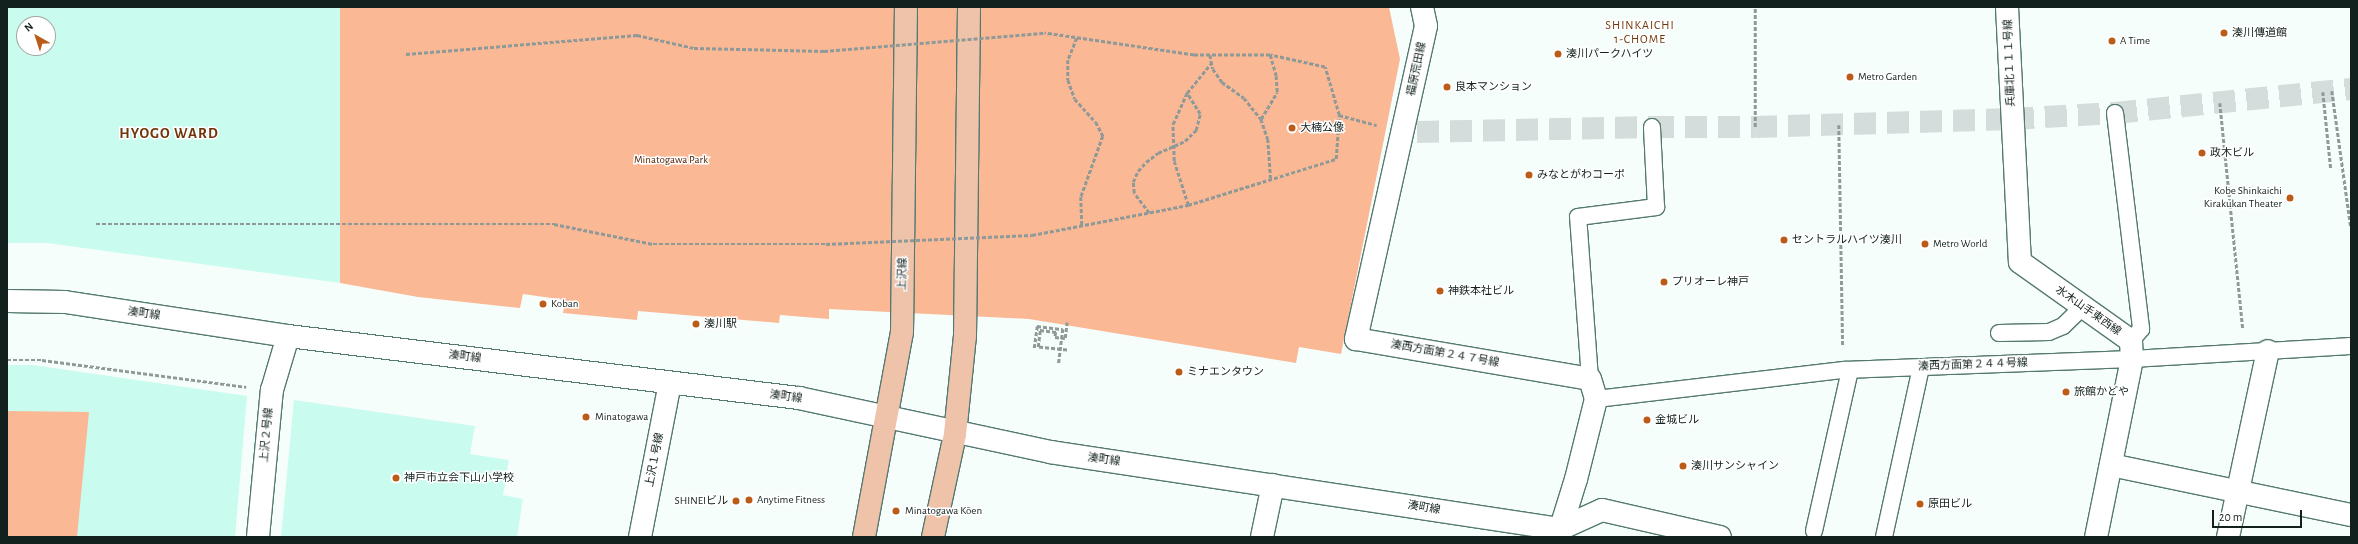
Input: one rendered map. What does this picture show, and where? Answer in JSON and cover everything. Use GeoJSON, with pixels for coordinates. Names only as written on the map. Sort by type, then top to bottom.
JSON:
{"type":"FeatureCollection","features":[{"type":"Feature","properties":{"kind":"main road","name":"上沢線"},"geometry":{"type":"LineString","coordinates":[[864,537],[902,332],[906,7]]}},
{"type":"Feature","properties":{"kind":"main road"},"geometry":{"type":"LineString","coordinates":[[933,537],[955,434],[965,336],[969,7]]}},
{"type":"Feature","properties":{"kind":"street","name":"福原荒田線"},"geometry":{"type":"LineString","coordinates":[[1404,130],[1426,26],[1422,7]]}},
{"type":"Feature","properties":{"kind":"street","name":"兵庫北１１１号線"},"geometry":{"type":"LineString","coordinates":[[2007,7],[2012,119]]}},
{"type":"Feature","properties":{"kind":"street","name":"水木山手東西線"},"geometry":{"type":"LineString","coordinates":[[2012,119],[2020,262],[2083,307],[2132,350]]}},
{"type":"Feature","properties":{"kind":"street","name":"湊西方面第２４７号線"},"geometry":{"type":"LineString","coordinates":[[1404,130],[1356,339],[1593,389]]}},
{"type":"Feature","properties":{"kind":"street","name":"湊町線"},"geometry":{"type":"LineString","coordinates":[[7,301],[65,302],[288,336],[799,398],[887,416],[955,434],[1050,452],[1273,485],[1562,534]]}},
{"type":"Feature","properties":{"kind":"street","name":"上沢２号線"},"geometry":{"type":"LineString","coordinates":[[258,537],[272,390],[288,336]]}},
{"type":"Feature","properties":{"kind":"street"},"geometry":{"type":"LineString","coordinates":[[2096,537],[2132,350]]}},
{"type":"Feature","properties":{"kind":"street"},"geometry":{"type":"LineString","coordinates":[[2228,537],[2268,351]]}},
{"type":"Feature","properties":{"kind":"street","name":"上沢１号線"},"geometry":{"type":"LineString","coordinates":[[640,537],[670,383]]}},
{"type":"Feature","properties":{"kind":"street"},"geometry":{"type":"LineString","coordinates":[[1562,534],[1576,479],[1593,389]]}},
{"type":"Feature","properties":{"kind":"street"},"geometry":{"type":"LineString","coordinates":[[2111,465],[2351,515]]}},
{"type":"Feature","properties":{"kind":"street"},"geometry":{"type":"LineString","coordinates":[[1262,537],[1273,485]]}},
{"type":"Feature","properties":{"kind":"street"},"geometry":{"type":"LineString","coordinates":[[1562,534],[1602,510],[1720,537]]}},
{"type":"Feature","properties":{"kind":"lane"},"geometry":{"type":"LineString","coordinates":[[2115,113],[2141,329],[2132,350]]}},
{"type":"Feature","properties":{"kind":"lane"},"geometry":{"type":"LineString","coordinates":[[1593,389],[1578,217],[1656,207],[1652,127]]}},
{"type":"Feature","properties":{"kind":"lane"},"geometry":{"type":"LineString","coordinates":[[1999,333],[2049,332],[2064,326],[2083,307]]}},
{"type":"Feature","properties":{"kind":"lane","name":"湊西方面第２４４号線"},"geometry":{"type":"LineString","coordinates":[[1593,389],[1847,370],[1920,367],[2132,350],[2246,352],[2351,346]]}},
{"type":"Feature","properties":{"kind":"lane"},"geometry":{"type":"LineString","coordinates":[[1884,537],[1920,367]]}},
{"type":"Feature","properties":{"kind":"lane"},"geometry":{"type":"LineString","coordinates":[[1814,531],[1847,370]]}},
{"type":"Feature","properties":{"kind":"path"},"geometry":{"type":"LineString","coordinates":[[1755,7],[1755,127]]}},
{"type":"Feature","properties":{"kind":"path"},"geometry":{"type":"LineString","coordinates":[[96,224],[554,224],[653,244],[826,244],[1032,235],[1188,205],[1336,159],[1339,115],[1324,68],[1270,55],[1194,55],[1045,33],[824,51],[694,48],[637,36],[406,54]]}},
{"type":"Feature","properties":{"kind":"path"},"geometry":{"type":"LineString","coordinates":[[1077,38],[1068,60],[1068,80],[1075,99],[1096,122],[1103,136],[1081,198],[1082,225]]}},
{"type":"Feature","properties":{"kind":"path"},"geometry":{"type":"LineString","coordinates":[[1210,55],[1211,63],[1222,82],[1244,98],[1261,119],[1268,139],[1271,178]]}},
{"type":"Feature","properties":{"kind":"path"},"geometry":{"type":"LineString","coordinates":[[1261,119],[1277,92],[1276,76],[1270,55]]}},
{"type":"Feature","properties":{"kind":"path"},"geometry":{"type":"LineString","coordinates":[[1188,205],[1179,182],[1172,147],[1174,124],[1188,93],[1211,63]]}},
{"type":"Feature","properties":{"kind":"path"},"geometry":{"type":"LineString","coordinates":[[2332,91],[2351,228]]}},
{"type":"Feature","properties":{"kind":"path"},"geometry":{"type":"LineString","coordinates":[[2323,92],[2331,169]]}},
{"type":"Feature","properties":{"kind":"path"},"geometry":{"type":"LineString","coordinates":[[1149,212],[1134,193],[1133,182],[1138,171],[1146,162],[1185,141],[1196,130],[1200,114],[1188,93]]}},
{"type":"Feature","properties":{"kind":"path"},"geometry":{"type":"LineString","coordinates":[[2220,103],[2246,352]]}},
{"type":"Feature","properties":{"kind":"path"},"geometry":{"type":"LineString","coordinates":[[1339,115],[1380,125]]}},
{"type":"Feature","properties":{"kind":"path"},"geometry":{"type":"LineString","coordinates":[[1839,124],[1847,370]]}},
{"type":"Feature","properties":{"kind":"path"},"geometry":{"type":"LineString","coordinates":[[1067,322],[1065,338],[1055,337],[1056,332],[1040,330],[1038,347],[1067,350]]}},
{"type":"Feature","properties":{"kind":"path"},"geometry":{"type":"LineString","coordinates":[[1034,348],[1037,326],[1063,329],[1059,364]]}},
{"type":"Feature","properties":{"kind":"path"},"geometry":{"type":"LineString","coordinates":[[7,360],[42,360],[234,387],[254,387]]}},
{"type":"Feature","properties":{"kind":"shaded area"},"geometry":{"type":"Polygon","coordinates":[[[7,7],[340,7],[340,283],[47,243],[7,243],[7,7]]]}},
{"type":"Feature","properties":{"kind":"shaded area"},"geometry":{"type":"Polygon","coordinates":[[[7,365],[33,365],[247,396],[235,537],[7,537],[7,365]]]}},
{"type":"Feature","properties":{"kind":"shaded area","name":"神戸市立会下山小学校"},"geometry":{"type":"Polygon","coordinates":[[[294,400],[475,426],[470,454],[509,460],[503,495],[523,499],[517,537],[281,537],[294,400]]]}},
{"type":"Feature","properties":{"kind":"green space","name":"Minatogawa Park"},"geometry":{"type":"Polygon","coordinates":[[[340,7],[1389,7],[1400,59],[1341,354],[1299,347],[1296,363],[1029,319],[829,309],[829,319],[780,315],[779,323],[638,311],[637,320],[563,313],[565,300],[523,294],[520,308],[418,297],[340,283],[340,7]]]}},
{"type":"Feature","properties":{"kind":"green space"},"geometry":{"type":"Polygon","coordinates":[[[7,411],[89,412],[77,537],[7,537],[7,411]]]}},
{"type":"Feature","properties":{"kind":"tunnel"},"geometry":{"type":"LineString","coordinates":[[1417,132],[1652,127],[1755,127],[2012,119],[2115,113],[2351,89]]}},
{"type":"Feature","properties":{"kind":"place","name":"湊川傳道館"},"geometry":{"type":"Point","coordinates":[2224,33]}},
{"type":"Feature","properties":{"kind":"place","name":"A Time"},"geometry":{"type":"Point","coordinates":[2112,41]}},
{"type":"Feature","properties":{"kind":"place","name":"湊川パークハイツ"},"geometry":{"type":"Point","coordinates":[1558,54]}},
{"type":"Feature","properties":{"kind":"place","name":"Metro Garden"},"geometry":{"type":"Point","coordinates":[1850,77]}},
{"type":"Feature","properties":{"kind":"place","name":"良本マンション"},"geometry":{"type":"Point","coordinates":[1447,87]}},
{"type":"Feature","properties":{"kind":"place","name":"大楠公像"},"geometry":{"type":"Point","coordinates":[1292,128]}},
{"type":"Feature","properties":{"kind":"place","name":"政木ビル"},"geometry":{"type":"Point","coordinates":[2202,153]}},
{"type":"Feature","properties":{"kind":"place","name":"みなとがわコーポ"},"geometry":{"type":"Point","coordinates":[1529,175]}},
{"type":"Feature","properties":{"kind":"place","name":"Kobe Shinkaichi Kirakukan Theater"},"geometry":{"type":"Point","coordinates":[2290,198]}},
{"type":"Feature","properties":{"kind":"place","name":"セントラルハイツ湊川"},"geometry":{"type":"Point","coordinates":[1784,240]}},
{"type":"Feature","properties":{"kind":"place","name":"Metro World"},"geometry":{"type":"Point","coordinates":[1925,244]}},
{"type":"Feature","properties":{"kind":"place","name":"プリオーレ神戸"},"geometry":{"type":"Point","coordinates":[1664,282]}},
{"type":"Feature","properties":{"kind":"place","name":"神鉄本社ビル"},"geometry":{"type":"Point","coordinates":[1440,291]}},
{"type":"Feature","properties":{"kind":"place","name":"Koban"},"geometry":{"type":"Point","coordinates":[543,304]}},
{"type":"Feature","properties":{"kind":"place","name":"湊川駅"},"geometry":{"type":"Point","coordinates":[696,324]}},
{"type":"Feature","properties":{"kind":"place","name":"ミナエンタウン"},"geometry":{"type":"Point","coordinates":[1179,372]}},
{"type":"Feature","properties":{"kind":"place","name":"旅館かどや"},"geometry":{"type":"Point","coordinates":[2066,392]}},
{"type":"Feature","properties":{"kind":"place","name":"Minatogawa"},"geometry":{"type":"Point","coordinates":[586,417]}},
{"type":"Feature","properties":{"kind":"place","name":"金城ビル"},"geometry":{"type":"Point","coordinates":[1647,420]}},
{"type":"Feature","properties":{"kind":"place","name":"湊川サンシャイン"},"geometry":{"type":"Point","coordinates":[1683,466]}},
{"type":"Feature","properties":{"kind":"place","name":"神戸市立会下山小学校"},"geometry":{"type":"Point","coordinates":[396,478]}},
{"type":"Feature","properties":{"kind":"place","name":"Anytime Fitness"},"geometry":{"type":"Point","coordinates":[749,500]}},
{"type":"Feature","properties":{"kind":"place","name":"SHINEIビル"},"geometry":{"type":"Point","coordinates":[736,501]}},
{"type":"Feature","properties":{"kind":"place","name":"原田ビル"},"geometry":{"type":"Point","coordinates":[1920,504]}},
{"type":"Feature","properties":{"kind":"place","name":"Minatogawa Kōen"},"geometry":{"type":"Point","coordinates":[896,511]}},
{"type":"Feature","properties":{"kind":"district","name":"SHINKAICHI 1-CHOME"},"geometry":{"type":"Point","coordinates":[1640,33]}},
{"type":"Feature","properties":{"kind":"district","name":"HYOGO WARD"},"geometry":{"type":"Point","coordinates":[169,134]}}]}
